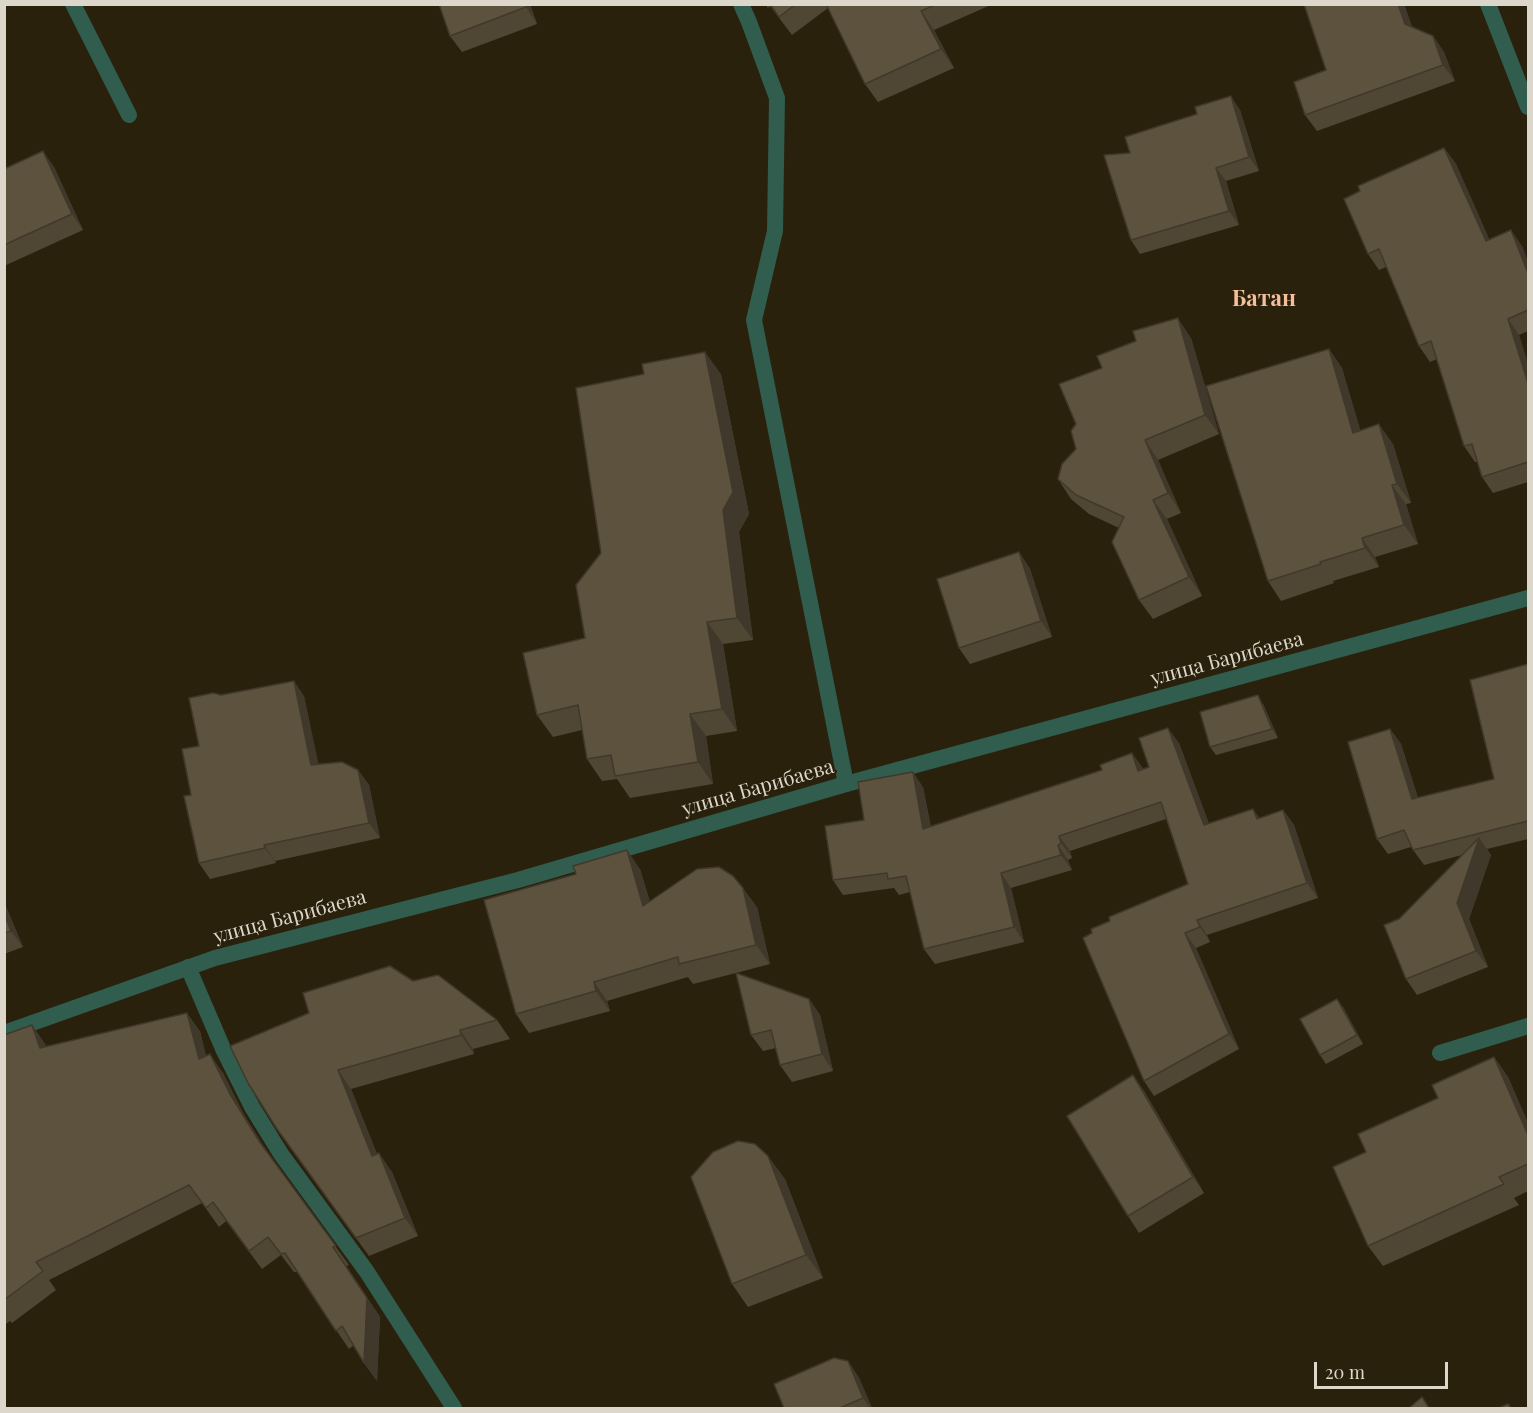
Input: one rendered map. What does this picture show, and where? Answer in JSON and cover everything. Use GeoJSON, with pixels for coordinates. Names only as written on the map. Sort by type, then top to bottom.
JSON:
{"type":"FeatureCollection","features":[{"type":"Feature","properties":{"kind":"street"},"geometry":{"type":"LineString","coordinates":[[73,4],[129,115]]}},
{"type":"Feature","properties":{"kind":"street"},"geometry":{"type":"LineString","coordinates":[[741,4],[777,98],[775,231],[754,320],[846,784]]}},
{"type":"Feature","properties":{"kind":"street"},"geometry":{"type":"LineString","coordinates":[[1488,4],[1528,107]]}},
{"type":"Feature","properties":{"kind":"street","name":"улица Барибаева"},"geometry":{"type":"LineString","coordinates":[[4,1033],[215,958],[518,880],[846,784],[1528,598]]}},
{"type":"Feature","properties":{"kind":"street"},"geometry":{"type":"LineString","coordinates":[[188,967],[224,1051],[252,1107],[281,1154],[367,1272],[454,1408]]}},
{"type":"Feature","properties":{"kind":"street"},"geometry":{"type":"LineString","coordinates":[[1440,1053],[1528,1026]]}},
{"type":"Feature","properties":{"kind":"building"},"geometry":{"type":"Polygon","coordinates":[[[439,4],[525,4],[526,7],[450,36],[439,4]]]}},
{"type":"Feature","properties":{"kind":"building"},"geometry":{"type":"Polygon","coordinates":[[[770,4],[796,4],[779,17],[770,4]]]}},
{"type":"Feature","properties":{"kind":"building"},"geometry":{"type":"Polygon","coordinates":[[[826,4],[937,4],[921,11],[941,49],[865,84],[826,4]]]}},
{"type":"Feature","properties":{"kind":"building"},"geometry":{"type":"Polygon","coordinates":[[[1304,4],[1398,4],[1405,24],[1433,36],[1443,65],[1305,115],[1294,82],[1326,70],[1304,4]]]}},
{"type":"Feature","properties":{"kind":"building"},"geometry":{"type":"Polygon","coordinates":[[[1231,96],[1249,157],[1216,168],[1229,211],[1131,240],[1104,155],[1130,153],[1125,137],[1197,114],[1195,107],[1231,96]]]}},
{"type":"Feature","properties":{"kind":"building"},"geometry":{"type":"Polygon","coordinates":[[[1444,148],[1486,241],[1511,230],[1528,273],[1528,310],[1508,319],[1528,383],[1528,462],[1482,477],[1472,444],[1464,446],[1431,341],[1419,346],[1379,249],[1368,254],[1344,199],[1360,191],[1358,186],[1444,148]]]}},
{"type":"Feature","properties":{"kind":"building"},"geometry":{"type":"Polygon","coordinates":[[[43,151],[72,214],[4,245],[4,169],[43,151]]]}},
{"type":"Feature","properties":{"kind":"building"},"geometry":{"type":"Polygon","coordinates":[[[1178,318],[1205,415],[1145,440],[1168,493],[1153,500],[1189,577],[1139,600],[1112,542],[1124,517],[1076,495],[1058,479],[1062,464],[1076,449],[1071,431],[1076,424],[1059,384],[1102,368],[1097,356],[1136,341],[1133,331],[1178,318]]]}},
{"type":"Feature","properties":{"kind":"building"},"geometry":{"type":"Polygon","coordinates":[[[1329,349],[1353,433],[1379,424],[1397,484],[1392,485],[1404,525],[1362,538],[1365,548],[1268,581],[1206,386],[1329,349]]]}},
{"type":"Feature","properties":{"kind":"building"},"geometry":{"type":"Polygon","coordinates":[[[705,352],[733,492],[723,510],[737,618],[707,622],[722,709],[690,714],[698,762],[615,776],[611,755],[587,759],[578,705],[537,715],[523,653],[585,638],[576,585],[601,553],[576,388],[644,374],[642,364],[705,352]]]}},
{"type":"Feature","properties":{"kind":"building"},"geometry":{"type":"Polygon","coordinates":[[[1019,552],[1041,621],[959,648],[937,579],[1019,552]]]}},
{"type":"Feature","properties":{"kind":"building"},"geometry":{"type":"Polygon","coordinates":[[[1528,664],[1528,821],[1413,850],[1404,830],[1377,839],[1348,742],[1390,729],[1412,799],[1494,779],[1470,680],[1528,664]]]}},
{"type":"Feature","properties":{"kind":"building"},"geometry":{"type":"Polygon","coordinates":[[[294,681],[311,765],[342,762],[358,770],[369,823],[264,845],[265,848],[199,863],[184,796],[191,795],[182,749],[199,746],[189,698],[213,693],[221,695],[294,681]]]}},
{"type":"Feature","properties":{"kind":"building"},"geometry":{"type":"Polygon","coordinates":[[[1258,695],[1272,729],[1210,747],[1200,712],[1258,695]]]}},
{"type":"Feature","properties":{"kind":"building"},"geometry":{"type":"Polygon","coordinates":[[[1168,728],[1204,825],[1253,809],[1257,819],[1283,810],[1307,883],[1197,920],[1200,927],[1185,933],[1229,1034],[1144,1081],[1083,938],[1092,933],[1091,929],[1110,921],[1109,917],[1188,884],[1161,802],[1059,836],[1061,843],[1058,845],[1061,855],[1001,873],[1014,927],[924,949],[906,876],[888,879],[887,873],[833,880],[825,826],[864,820],[858,782],[913,772],[923,829],[1102,770],[1100,765],[1132,753],[1138,771],[1149,767],[1139,738],[1168,728]]]}},
{"type":"Feature","properties":{"kind":"building"},"geometry":{"type":"Polygon","coordinates":[[[1479,838],[1457,903],[1476,951],[1406,979],[1384,925],[1399,919],[1479,838]]]}},
{"type":"Feature","properties":{"kind":"building"},"geometry":{"type":"Polygon","coordinates":[[[627,850],[643,906],[697,869],[719,867],[733,876],[743,888],[756,945],[679,964],[678,957],[594,982],[596,991],[516,1014],[484,900],[576,874],[573,866],[627,850]]]}},
{"type":"Feature","properties":{"kind":"building"},"geometry":{"type":"Polygon","coordinates":[[[4,914],[11,931],[4,933],[4,914]]]}},
{"type":"Feature","properties":{"kind":"building"},"geometry":{"type":"Polygon","coordinates":[[[390,966],[413,981],[438,975],[497,1020],[460,1030],[461,1035],[338,1070],[372,1156],[379,1153],[405,1218],[356,1238],[277,1129],[248,1083],[230,1046],[309,1013],[303,993],[390,966]]]}},
{"type":"Feature","properties":{"kind":"building"},"geometry":{"type":"Polygon","coordinates":[[[736,973],[809,999],[822,1054],[780,1065],[771,1030],[751,1035],[736,973]]]}},
{"type":"Feature","properties":{"kind":"building"},"geometry":{"type":"Polygon","coordinates":[[[1337,999],[1357,1035],[1320,1055],[1300,1019],[1337,999]]]}},
{"type":"Feature","properties":{"kind":"building"},"geometry":{"type":"Polygon","coordinates":[[[187,1013],[199,1059],[210,1054],[230,1094],[259,1141],[336,1246],[333,1247],[367,1298],[364,1363],[342,1326],[336,1331],[285,1253],[281,1254],[268,1237],[249,1251],[213,1202],[206,1208],[189,1185],[36,1262],[43,1271],[4,1300],[4,1035],[32,1025],[40,1048],[187,1013]]]}},
{"type":"Feature","properties":{"kind":"building"},"geometry":{"type":"Polygon","coordinates":[[[1494,1057],[1528,1135],[1528,1164],[1499,1177],[1504,1184],[1368,1246],[1333,1167],[1366,1152],[1358,1134],[1438,1098],[1432,1085],[1494,1057]]]}},
{"type":"Feature","properties":{"kind":"building"},"geometry":{"type":"Polygon","coordinates":[[[1133,1075],[1193,1177],[1128,1216],[1067,1116],[1133,1075]]]}},
{"type":"Feature","properties":{"kind":"building"},"geometry":{"type":"Polygon","coordinates":[[[738,1141],[755,1144],[768,1156],[806,1255],[732,1284],[691,1177],[713,1152],[738,1141]]]}},
{"type":"Feature","properties":{"kind":"building"},"geometry":{"type":"Polygon","coordinates":[[[834,1358],[848,1361],[863,1398],[840,1408],[784,1408],[774,1384],[834,1358]]]}},
{"type":"Feature","properties":{"kind":"building"},"geometry":{"type":"Polygon","coordinates":[[[1422,1397],[1429,1408],[1409,1408],[1422,1397]]]}},
{"type":"Feature","properties":{"kind":"building"},"geometry":{"type":"Polygon","coordinates":[[[1508,1404],[1511,1408],[1499,1408],[1508,1404]]]}},
{"type":"Feature","properties":{"kind":"district","name":"Батан"},"geometry":{"type":"Point","coordinates":[1264,299]}}]}
